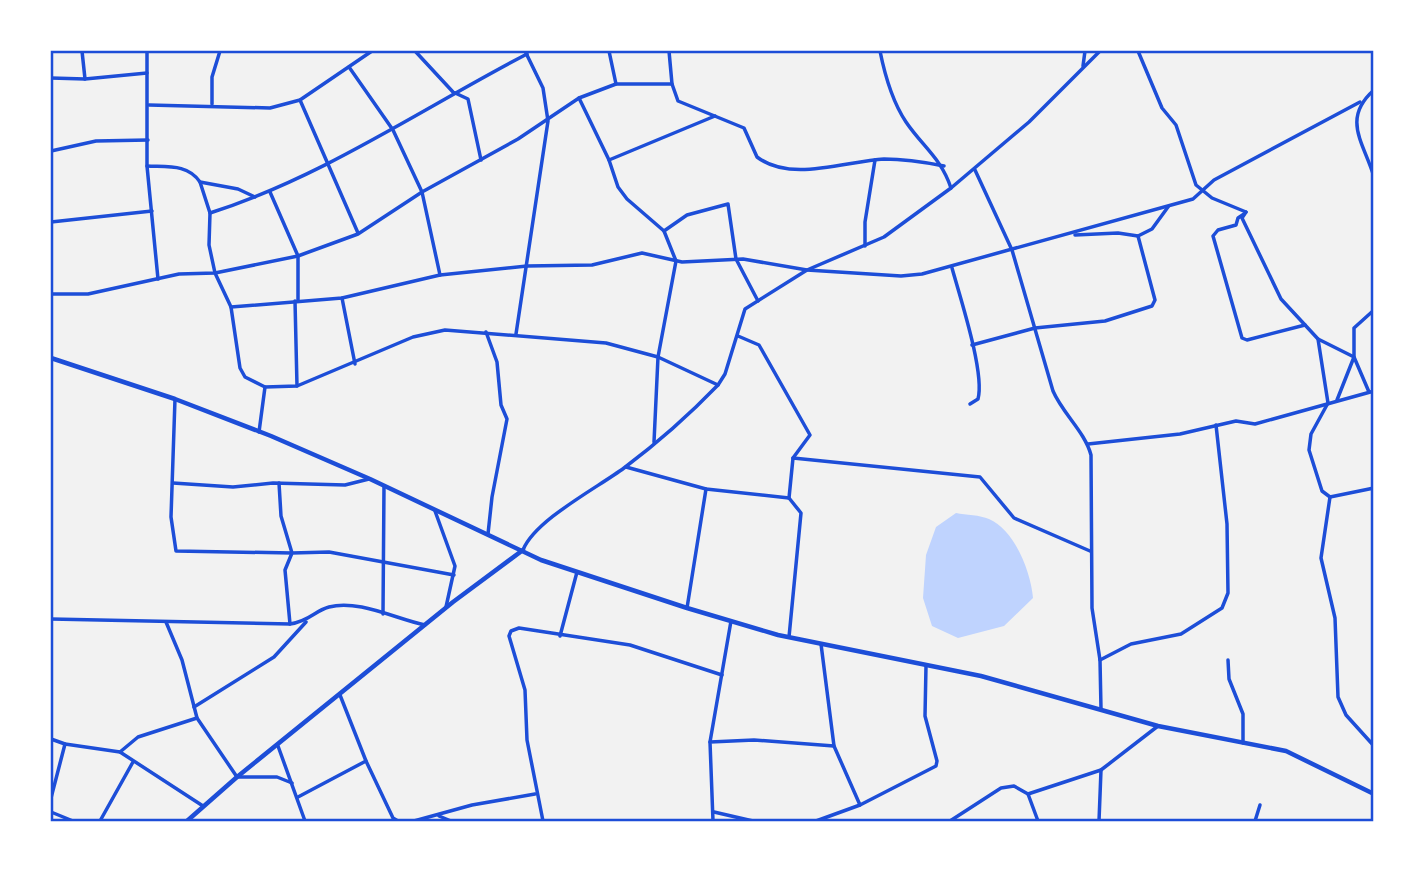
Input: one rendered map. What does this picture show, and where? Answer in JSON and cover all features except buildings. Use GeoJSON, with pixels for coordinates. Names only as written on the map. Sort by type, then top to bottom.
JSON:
{"type":"FeatureCollection","features":[{"type":"Feature","properties":{"kind":"street"},"geometry":{"type":"LineString","coordinates":[[82,51],[85,79]]}},
{"type":"Feature","properties":{"kind":"street"},"geometry":{"type":"LineString","coordinates":[[146,51],[149,104],[147,166],[158,279]]}},
{"type":"Feature","properties":{"kind":"street"},"geometry":{"type":"LineString","coordinates":[[212,104],[212,77],[220,51]]}},
{"type":"Feature","properties":{"kind":"street"},"geometry":{"type":"LineString","coordinates":[[149,104],[212,104],[264,109],[300,100],[372,51]]}},
{"type":"Feature","properties":{"kind":"street"},"geometry":{"type":"LineString","coordinates":[[415,51],[453,92],[468,99],[481,160]]}},
{"type":"Feature","properties":{"kind":"street"},"geometry":{"type":"LineString","coordinates":[[609,51],[616,84]]}},
{"type":"Feature","properties":{"kind":"street"},"geometry":{"type":"LineString","coordinates":[[669,51],[671,84],[678,101],[744,128],[757,157],[776,166],[804,169],[875,160],[904,160],[944,166]]}},
{"type":"Feature","properties":{"kind":"street"},"geometry":{"type":"LineString","coordinates":[[880,51],[897,108],[923,145],[944,166],[951,188]]}},
{"type":"Feature","properties":{"kind":"street"},"geometry":{"type":"LineString","coordinates":[[1083,66],[1085,51]]}},
{"type":"Feature","properties":{"kind":"street"},"geometry":{"type":"LineString","coordinates":[[187,821],[445,608],[523,550],[526,542],[547,522],[626,467],[718,385],[745,309],[807,270],[884,237],[975,170],[1029,122],[1100,51]]}},
{"type":"Feature","properties":{"kind":"street"},"geometry":{"type":"LineString","coordinates":[[1138,51],[1162,108],[1175,125],[1194,181],[1202,191],[1246,212]]}},
{"type":"Feature","properties":{"kind":"street"},"geometry":{"type":"LineString","coordinates":[[210,213],[257,198],[393,130],[453,92],[526,52],[543,88],[548,121],[516,334]]}},
{"type":"Feature","properties":{"kind":"street"},"geometry":{"type":"LineString","coordinates":[[349,67],[393,130],[422,192],[440,275]]}},
{"type":"Feature","properties":{"kind":"street"},"geometry":{"type":"LineString","coordinates":[[51,78],[85,79],[148,74]]}},
{"type":"Feature","properties":{"kind":"street"},"geometry":{"type":"LineString","coordinates":[[51,294],[88,294],[187,273],[215,273],[298,256],[358,234],[422,192],[548,121],[579,98],[616,84],[671,84]]}},
{"type":"Feature","properties":{"kind":"street"},"geometry":{"type":"LineString","coordinates":[[231,307],[342,298],[440,275],[527,265],[592,265],[642,253],[676,261],[736,259],[807,270],[901,276],[952,268],[1193,199],[1214,180],[1360,102],[1374,90]]}},
{"type":"Feature","properties":{"kind":"street"},"geometry":{"type":"LineString","coordinates":[[579,98],[610,160],[622,193],[664,231],[676,261],[658,357],[654,442]]}},
{"type":"Feature","properties":{"kind":"street"},"geometry":{"type":"LineString","coordinates":[[300,100],[358,234]]}},
{"type":"Feature","properties":{"kind":"street"},"geometry":{"type":"LineString","coordinates":[[1360,102],[1356,130],[1374,177]]}},
{"type":"Feature","properties":{"kind":"street"},"geometry":{"type":"LineString","coordinates":[[610,160],[717,115]]}},
{"type":"Feature","properties":{"kind":"street"},"geometry":{"type":"LineString","coordinates":[[51,151],[96,141],[148,139]]}},
{"type":"Feature","properties":{"kind":"street"},"geometry":{"type":"LineString","coordinates":[[865,246],[865,222],[875,160]]}},
{"type":"Feature","properties":{"kind":"street"},"geometry":{"type":"LineString","coordinates":[[147,166],[185,168],[193,172],[200,182],[210,213],[209,244],[215,273],[231,307],[240,368],[245,377],[265,387],[297,386],[430,333],[445,330],[592,340],[658,357],[718,385]]}},
{"type":"Feature","properties":{"kind":"street"},"geometry":{"type":"LineString","coordinates":[[975,170],[1012,250],[1058,403],[1088,444],[1092,464],[1092,608],[1100,660],[1101,712]]}},
{"type":"Feature","properties":{"kind":"street"},"geometry":{"type":"LineString","coordinates":[[200,182],[238,189],[257,198]]}},
{"type":"Feature","properties":{"kind":"street"},"geometry":{"type":"LineString","coordinates":[[270,192],[298,256],[297,386]]}},
{"type":"Feature","properties":{"kind":"street"},"geometry":{"type":"LineString","coordinates":[[664,231],[687,215],[728,204],[731,209],[736,259],[758,301]]}},
{"type":"Feature","properties":{"kind":"street"},"geometry":{"type":"LineString","coordinates":[[1069,235],[1118,233],[1138,236],[1153,229],[1168,207]]}},
{"type":"Feature","properties":{"kind":"street"},"geometry":{"type":"LineString","coordinates":[[51,222],[152,212]]}},
{"type":"Feature","properties":{"kind":"street"},"geometry":{"type":"LineString","coordinates":[[1088,444],[1170,436],[1236,421],[1255,424],[1372,392],[1354,357],[1318,339],[1282,299],[1242,218],[1246,212]]}},
{"type":"Feature","properties":{"kind":"street"},"geometry":{"type":"LineString","coordinates":[[1246,212],[1238,218],[1236,225],[1218,230],[1213,236],[1241,338],[1247,340],[1305,325]]}},
{"type":"Feature","properties":{"kind":"street"},"geometry":{"type":"LineString","coordinates":[[972,345],[1035,328],[1105,321],[1154,305],[1138,236]]}},
{"type":"Feature","properties":{"kind":"street"},"geometry":{"type":"LineString","coordinates":[[952,268],[972,345],[979,394],[978,399],[970,404]]}},
{"type":"Feature","properties":{"kind":"street"},"geometry":{"type":"LineString","coordinates":[[342,298],[355,364]]}},
{"type":"Feature","properties":{"kind":"street"},"geometry":{"type":"LineString","coordinates":[[1337,400],[1354,357],[1354,328],[1374,310]]}},
{"type":"Feature","properties":{"kind":"street"},"geometry":{"type":"LineString","coordinates":[[486,332],[497,362],[501,405],[507,419],[488,534]]}},
{"type":"Feature","properties":{"kind":"street"},"geometry":{"type":"LineString","coordinates":[[737,336],[759,345],[810,435],[793,458],[789,498],[801,513],[789,637]]}},
{"type":"Feature","properties":{"kind":"street"},"geometry":{"type":"LineString","coordinates":[[1318,339],[1328,403],[1311,434],[1309,450],[1322,491],[1330,497],[1374,488]]}},
{"type":"Feature","properties":{"kind":"street"},"geometry":{"type":"LineString","coordinates":[[51,358],[175,399],[259,432],[577,572],[687,608],[789,637],[981,676],[1101,712],[1296,754],[1374,794]]}},
{"type":"Feature","properties":{"kind":"street"},"geometry":{"type":"LineString","coordinates":[[259,432],[265,387]]}},
{"type":"Feature","properties":{"kind":"street"},"geometry":{"type":"LineString","coordinates":[[175,399],[172,541],[176,551],[292,554],[329,552],[454,575]]}},
{"type":"Feature","properties":{"kind":"street"},"geometry":{"type":"LineString","coordinates":[[1100,660],[1131,644],[1181,634],[1225,604],[1228,593],[1227,524],[1216,425]]}},
{"type":"Feature","properties":{"kind":"street"},"geometry":{"type":"LineString","coordinates":[[793,458],[980,477],[1014,519],[1090,551]]}},
{"type":"Feature","properties":{"kind":"street"},"geometry":{"type":"LineString","coordinates":[[626,467],[706,489],[789,498]]}},
{"type":"Feature","properties":{"kind":"street"},"geometry":{"type":"LineString","coordinates":[[173,483],[233,487],[279,483],[345,485],[370,479]]}},
{"type":"Feature","properties":{"kind":"street"},"geometry":{"type":"LineString","coordinates":[[279,483],[281,516],[292,554],[285,570],[290,624]]}},
{"type":"Feature","properties":{"kind":"street"},"geometry":{"type":"LineString","coordinates":[[383,614],[384,486]]}},
{"type":"Feature","properties":{"kind":"street"},"geometry":{"type":"LineString","coordinates":[[687,608],[706,489]]}},
{"type":"Feature","properties":{"kind":"street"},"geometry":{"type":"LineString","coordinates":[[1330,497],[1321,558],[1335,618],[1338,697],[1346,715],[1374,746]]}},
{"type":"Feature","properties":{"kind":"street"},"geometry":{"type":"LineString","coordinates":[[434,510],[453,556],[454,575],[445,608]]}},
{"type":"Feature","properties":{"kind":"street"},"geometry":{"type":"LineString","coordinates":[[560,636],[577,572]]}},
{"type":"Feature","properties":{"kind":"street"},"geometry":{"type":"LineString","coordinates":[[194,707],[274,657],[306,621],[325,608],[343,604],[425,625]]}},
{"type":"Feature","properties":{"kind":"street"},"geometry":{"type":"LineString","coordinates":[[51,619],[290,624],[306,621]]}},
{"type":"Feature","properties":{"kind":"street"},"geometry":{"type":"LineString","coordinates":[[713,821],[710,742],[731,621]]}},
{"type":"Feature","properties":{"kind":"street"},"geometry":{"type":"LineString","coordinates":[[166,622],[182,660],[197,718],[237,777]]}},
{"type":"Feature","properties":{"kind":"street"},"geometry":{"type":"LineString","coordinates":[[543,821],[535,794],[527,740],[525,690],[509,636],[511,631],[519,628],[630,645],[722,675]]}},
{"type":"Feature","properties":{"kind":"street"},"geometry":{"type":"LineString","coordinates":[[821,644],[834,746],[860,805]]}},
{"type":"Feature","properties":{"kind":"street"},"geometry":{"type":"LineString","coordinates":[[1228,660],[1229,679],[1243,714],[1243,743]]}},
{"type":"Feature","properties":{"kind":"street"},"geometry":{"type":"LineString","coordinates":[[816,821],[860,805],[931,769],[937,763],[925,716],[926,666]]}},
{"type":"Feature","properties":{"kind":"street"},"geometry":{"type":"LineString","coordinates":[[340,695],[366,761],[393,818],[398,821]]}},
{"type":"Feature","properties":{"kind":"street"},"geometry":{"type":"LineString","coordinates":[[120,752],[138,737],[197,718]]}},
{"type":"Feature","properties":{"kind":"street"},"geometry":{"type":"LineString","coordinates":[[1028,794],[1101,771],[1158,726]]}},
{"type":"Feature","properties":{"kind":"street"},"geometry":{"type":"LineString","coordinates":[[51,739],[65,744],[120,752],[203,806]]}},
{"type":"Feature","properties":{"kind":"street"},"geometry":{"type":"LineString","coordinates":[[710,742],[765,740],[834,746]]}},
{"type":"Feature","properties":{"kind":"street"},"geometry":{"type":"LineString","coordinates":[[51,799],[65,744]]}},
{"type":"Feature","properties":{"kind":"street"},"geometry":{"type":"LineString","coordinates":[[278,746],[306,821]]}},
{"type":"Feature","properties":{"kind":"street"},"geometry":{"type":"LineString","coordinates":[[298,797],[366,761]]}},
{"type":"Feature","properties":{"kind":"street"},"geometry":{"type":"LineString","coordinates":[[100,821],[132,762]]}},
{"type":"Feature","properties":{"kind":"street"},"geometry":{"type":"LineString","coordinates":[[1099,821],[1101,771]]}},
{"type":"Feature","properties":{"kind":"street"},"geometry":{"type":"LineString","coordinates":[[237,777],[277,777],[292,783]]}},
{"type":"Feature","properties":{"kind":"street"},"geometry":{"type":"LineString","coordinates":[[950,821],[1001,788],[1014,786],[1028,794],[1038,821]]}},
{"type":"Feature","properties":{"kind":"street"},"geometry":{"type":"LineString","coordinates":[[414,821],[535,794]]}},
{"type":"Feature","properties":{"kind":"street"},"geometry":{"type":"LineString","coordinates":[[1255,821],[1260,805]]}},
{"type":"Feature","properties":{"kind":"street"},"geometry":{"type":"LineString","coordinates":[[51,812],[73,821]]}},
{"type":"Feature","properties":{"kind":"street"},"geometry":{"type":"LineString","coordinates":[[714,812],[753,821]]}},
{"type":"Feature","properties":{"kind":"street"},"geometry":{"type":"LineString","coordinates":[[437,815],[450,821]]}},
{"type":"Feature","properties":{"kind":"water"},"geometry":{"type":"Polygon","coordinates":[[[956,513],[989,519],[1007,532],[1025,565],[1033,598],[1004,626],[958,638],[932,626],[923,598],[926,555],[936,527],[956,513]]]}}]}
